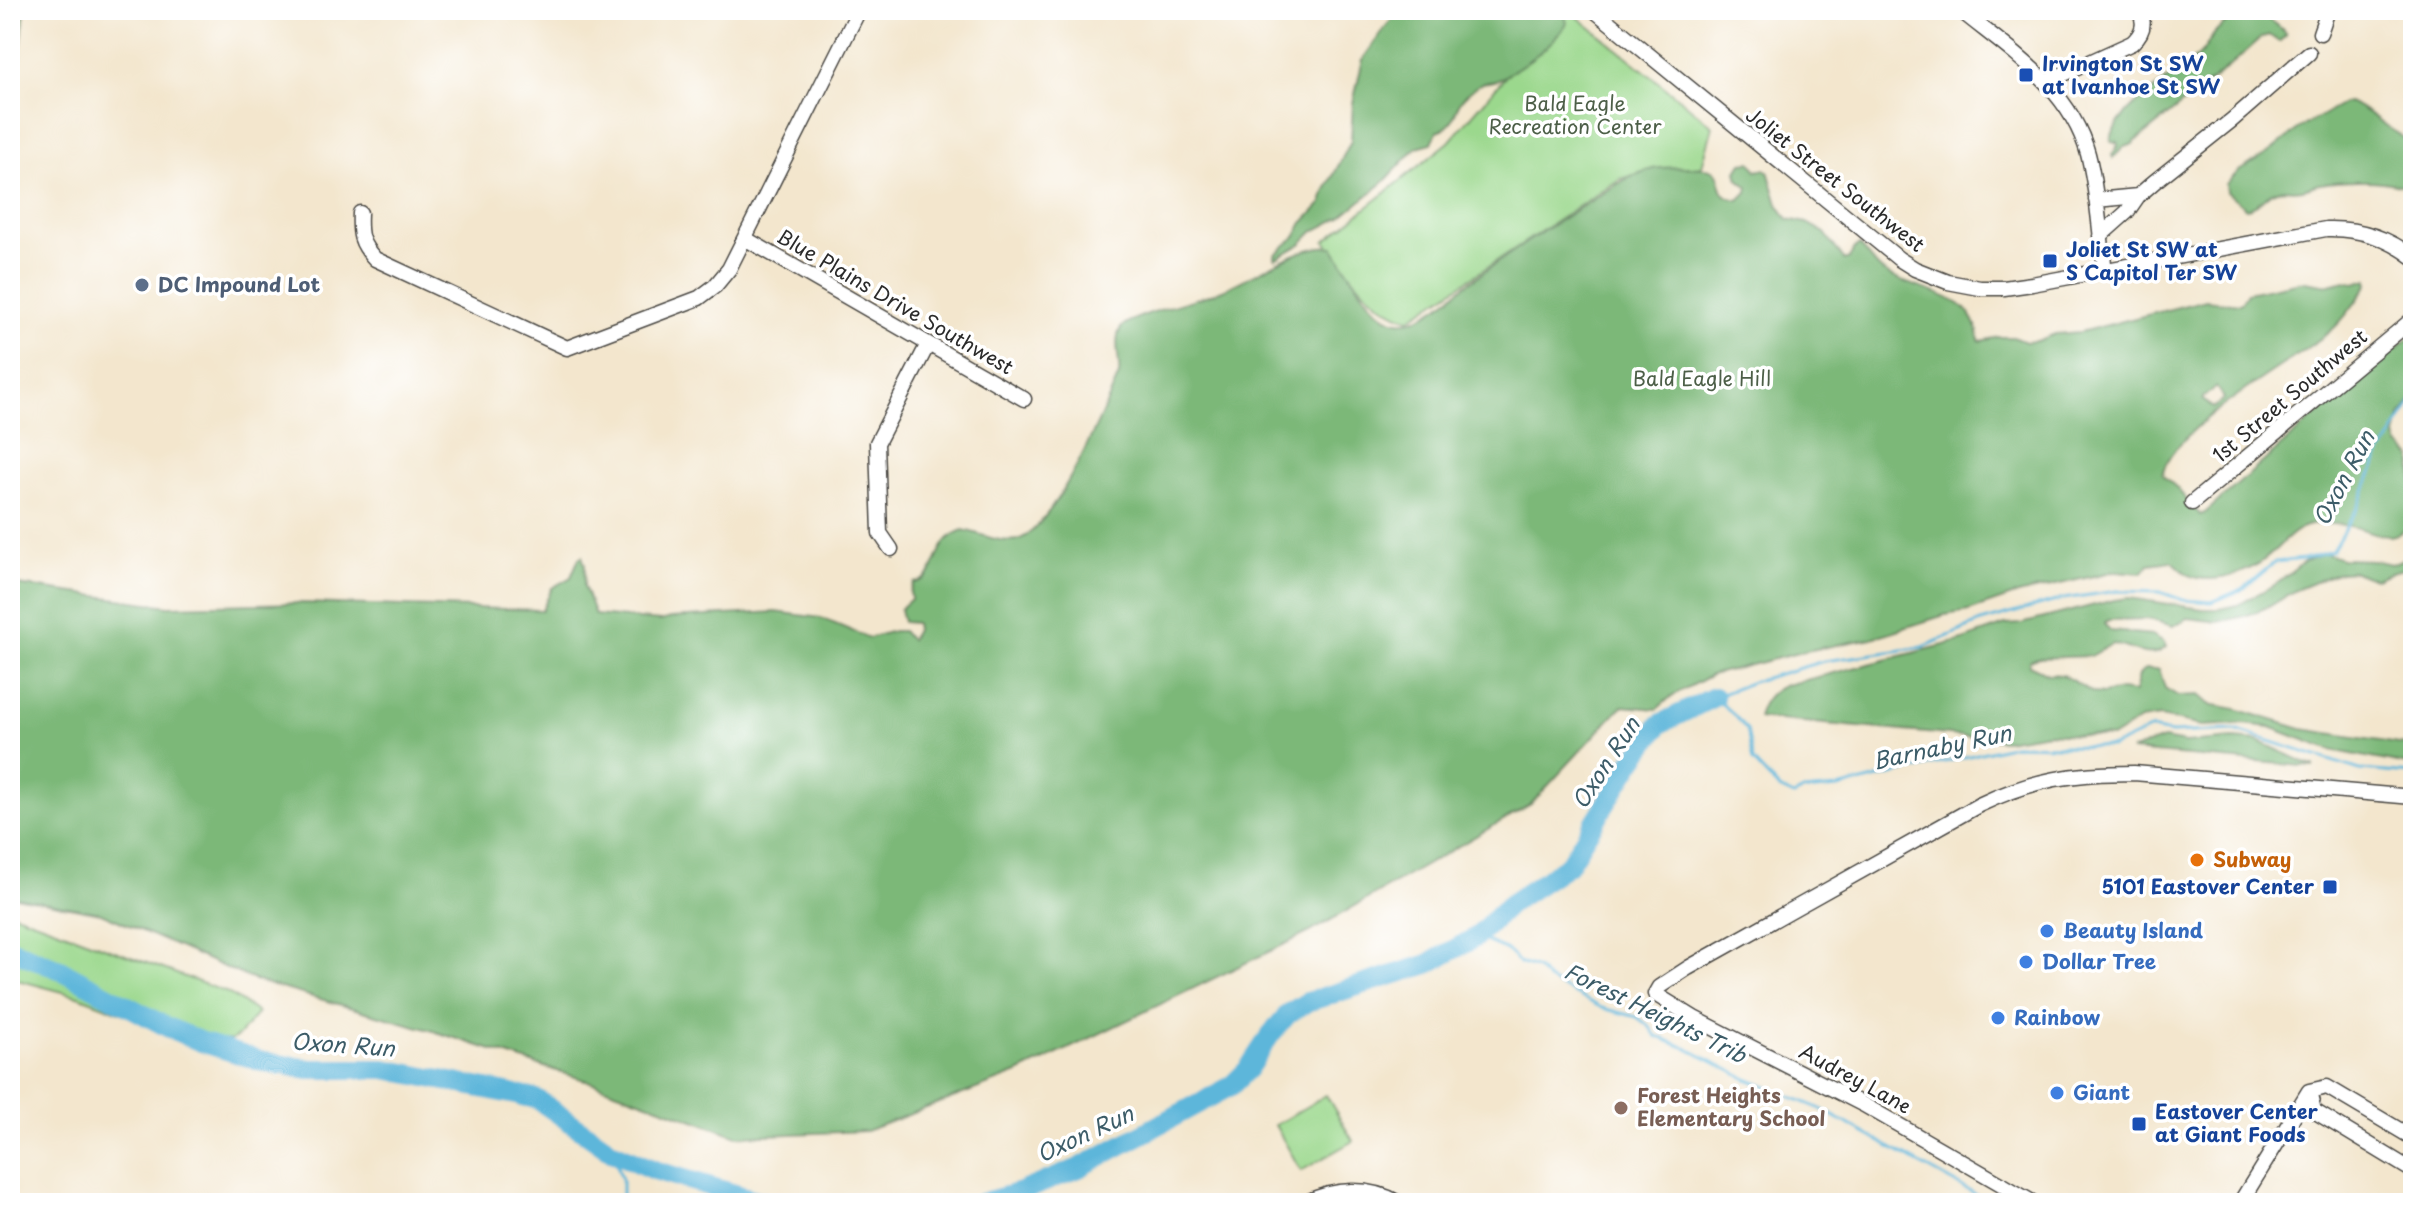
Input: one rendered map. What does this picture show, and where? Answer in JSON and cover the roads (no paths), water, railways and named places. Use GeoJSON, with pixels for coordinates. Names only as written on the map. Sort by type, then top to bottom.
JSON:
{"type":"FeatureCollection","features":[{"type":"Feature","properties":{"kind":"street"},"geometry":{"type":"LineString","coordinates":[[360,213],[359,229],[363,247],[375,259],[567,348],[699,298],[715,286],[729,269],[746,239],[859,10]]}},
{"type":"Feature","properties":{"kind":"street","name":"Joliet Street Southwest"},"geometry":{"type":"LineString","coordinates":[[1594,10],[1888,250],[1915,269],[1948,282],[1980,288],[2032,284],[2326,229],[2372,235],[2413,257]]}},
{"type":"Feature","properties":{"kind":"street"},"geometry":{"type":"LineString","coordinates":[[1960,10],[2046,82],[2068,109],[2083,139],[2090,164],[2105,270]]}},
{"type":"Feature","properties":{"kind":"street"},"geometry":{"type":"LineString","coordinates":[[2046,82],[2132,43],[2143,27],[2139,10]]}},
{"type":"Feature","properties":{"kind":"street"},"geometry":{"type":"LineString","coordinates":[[2320,33],[2328,10]]}},
{"type":"Feature","properties":{"kind":"street"},"geometry":{"type":"LineString","coordinates":[[2100,236],[2127,212],[2138,196],[2309,53]]}},
{"type":"Feature","properties":{"kind":"street"},"geometry":{"type":"LineString","coordinates":[[2096,200],[2138,196]]}},
{"type":"Feature","properties":{"kind":"street","name":"Blue Plains Drive Southwest"},"geometry":{"type":"LineString","coordinates":[[746,239],[1024,399]]}},
{"type":"Feature","properties":{"kind":"street","name":"1st Street Southwest"},"geometry":{"type":"LineString","coordinates":[[2192,503],[2413,319]]}},
{"type":"Feature","properties":{"kind":"street"},"geometry":{"type":"LineString","coordinates":[[891,549],[880,533],[877,443],[928,344]]}},
{"type":"Feature","properties":{"kind":"street","name":"Audrey Lane"},"geometry":{"type":"LineString","coordinates":[[2034,1203],[1864,1105],[1694,1018],[1655,994],[1659,987],[1688,968],[1979,805],[2012,789],[2044,780],[2099,773],[2134,773],[2413,797]]}},
{"type":"Feature","properties":{"kind":"street"},"geometry":{"type":"LineString","coordinates":[[2240,1203],[2309,1091],[2327,1087],[2413,1138]]}},
{"type":"Feature","properties":{"kind":"street"},"geometry":{"type":"LineString","coordinates":[[2309,1091],[2314,1111],[2413,1171]]}},
{"type":"Feature","properties":{"kind":"street"},"geometry":{"type":"LineString","coordinates":[[1305,1203],[1325,1193],[1345,1191],[1369,1192],[1399,1203]]}},
{"type":"Feature","properties":{"kind":"waterway","name":"Oxon Run"},"geometry":{"type":"LineString","coordinates":[[2413,401],[2377,461],[2359,505],[2332,551],[2304,559],[2275,562],[2243,589],[2212,602],[2183,600],[2160,592],[2117,591],[2063,599],[1981,622],[1923,647],[1824,661],[1755,681],[1714,697],[1747,730],[1753,761],[1779,789],[1794,796],[1803,791],[1838,788],[2014,745],[2113,747],[2151,729],[2172,733],[2235,730],[2360,770],[2413,774]]}},
{"type":"Feature","properties":{"kind":"waterway","name":"Oxon Run"},"geometry":{"type":"LineString","coordinates":[[981,1203],[1020,1192],[1079,1168],[1231,1086],[1248,1069],[1288,1014],[1307,1002],[1428,964],[1476,937],[1510,904],[1568,865],[1632,762],[1660,724],[1714,697]]}},
{"type":"Feature","properties":{"kind":"waterway","name":"Forest Heights Trib"},"geometry":{"type":"LineString","coordinates":[[1476,937],[1505,949],[1520,963],[1537,969],[1548,980],[1602,1008],[1637,1017],[1656,1036],[1747,1079],[1819,1108],[1991,1203]]}},
{"type":"Feature","properties":{"kind":"waterway","name":"Oxon Run"},"geometry":{"type":"LineString","coordinates":[[10,949],[61,970],[201,1042],[264,1062],[310,1069],[385,1069],[537,1099],[613,1152],[654,1170],[766,1203]]}},
{"type":"Feature","properties":{"kind":"waterway"},"geometry":{"type":"LineString","coordinates":[[613,1152],[622,1180],[622,1203]]}},
{"type":"Feature","properties":{"kind":"place","name":"Irvington St SW at Ivanhoe St SW"},"geometry":{"type":"Point","coordinates":[2026,75]}},
{"type":"Feature","properties":{"kind":"place","name":"Joliet St SW at S Capitol Ter SW"},"geometry":{"type":"Point","coordinates":[2050,261]}},
{"type":"Feature","properties":{"kind":"place","name":"DC Impound Lot"},"geometry":{"type":"Point","coordinates":[142,285]}},
{"type":"Feature","properties":{"kind":"place","name":"Subway"},"geometry":{"type":"Point","coordinates":[2197,860]}},
{"type":"Feature","properties":{"kind":"place","name":"5101 Eastover Center"},"geometry":{"type":"Point","coordinates":[2330,887]}},
{"type":"Feature","properties":{"kind":"place","name":"Beauty Island"},"geometry":{"type":"Point","coordinates":[2047,931]}},
{"type":"Feature","properties":{"kind":"place","name":"Dollar Tree"},"geometry":{"type":"Point","coordinates":[2026,962]}},
{"type":"Feature","properties":{"kind":"place","name":"Rainbow"},"geometry":{"type":"Point","coordinates":[1998,1018]}},
{"type":"Feature","properties":{"kind":"place","name":"Giant"},"geometry":{"type":"Point","coordinates":[2057,1093]}},
{"type":"Feature","properties":{"kind":"place","name":"Forest Heights Elementary School"},"geometry":{"type":"Point","coordinates":[1621,1108]}},
{"type":"Feature","properties":{"kind":"place","name":"Eastover Center at Giant Foods"},"geometry":{"type":"Point","coordinates":[2139,1124]}},
{"type":"Feature","properties":{"kind":"park label","name":"Bald Eagle Recreation Center"},"geometry":{"type":"Point","coordinates":[1575,116]}},
{"type":"Feature","properties":{"kind":"park label","name":"Bald Eagle Hill"},"geometry":{"type":"Point","coordinates":[1702,379]}},
{"type":"Feature","properties":{"kind":"water label","name":"Barnaby Run"},"geometry":{"type":"Point","coordinates":[1942,747]}}]}
